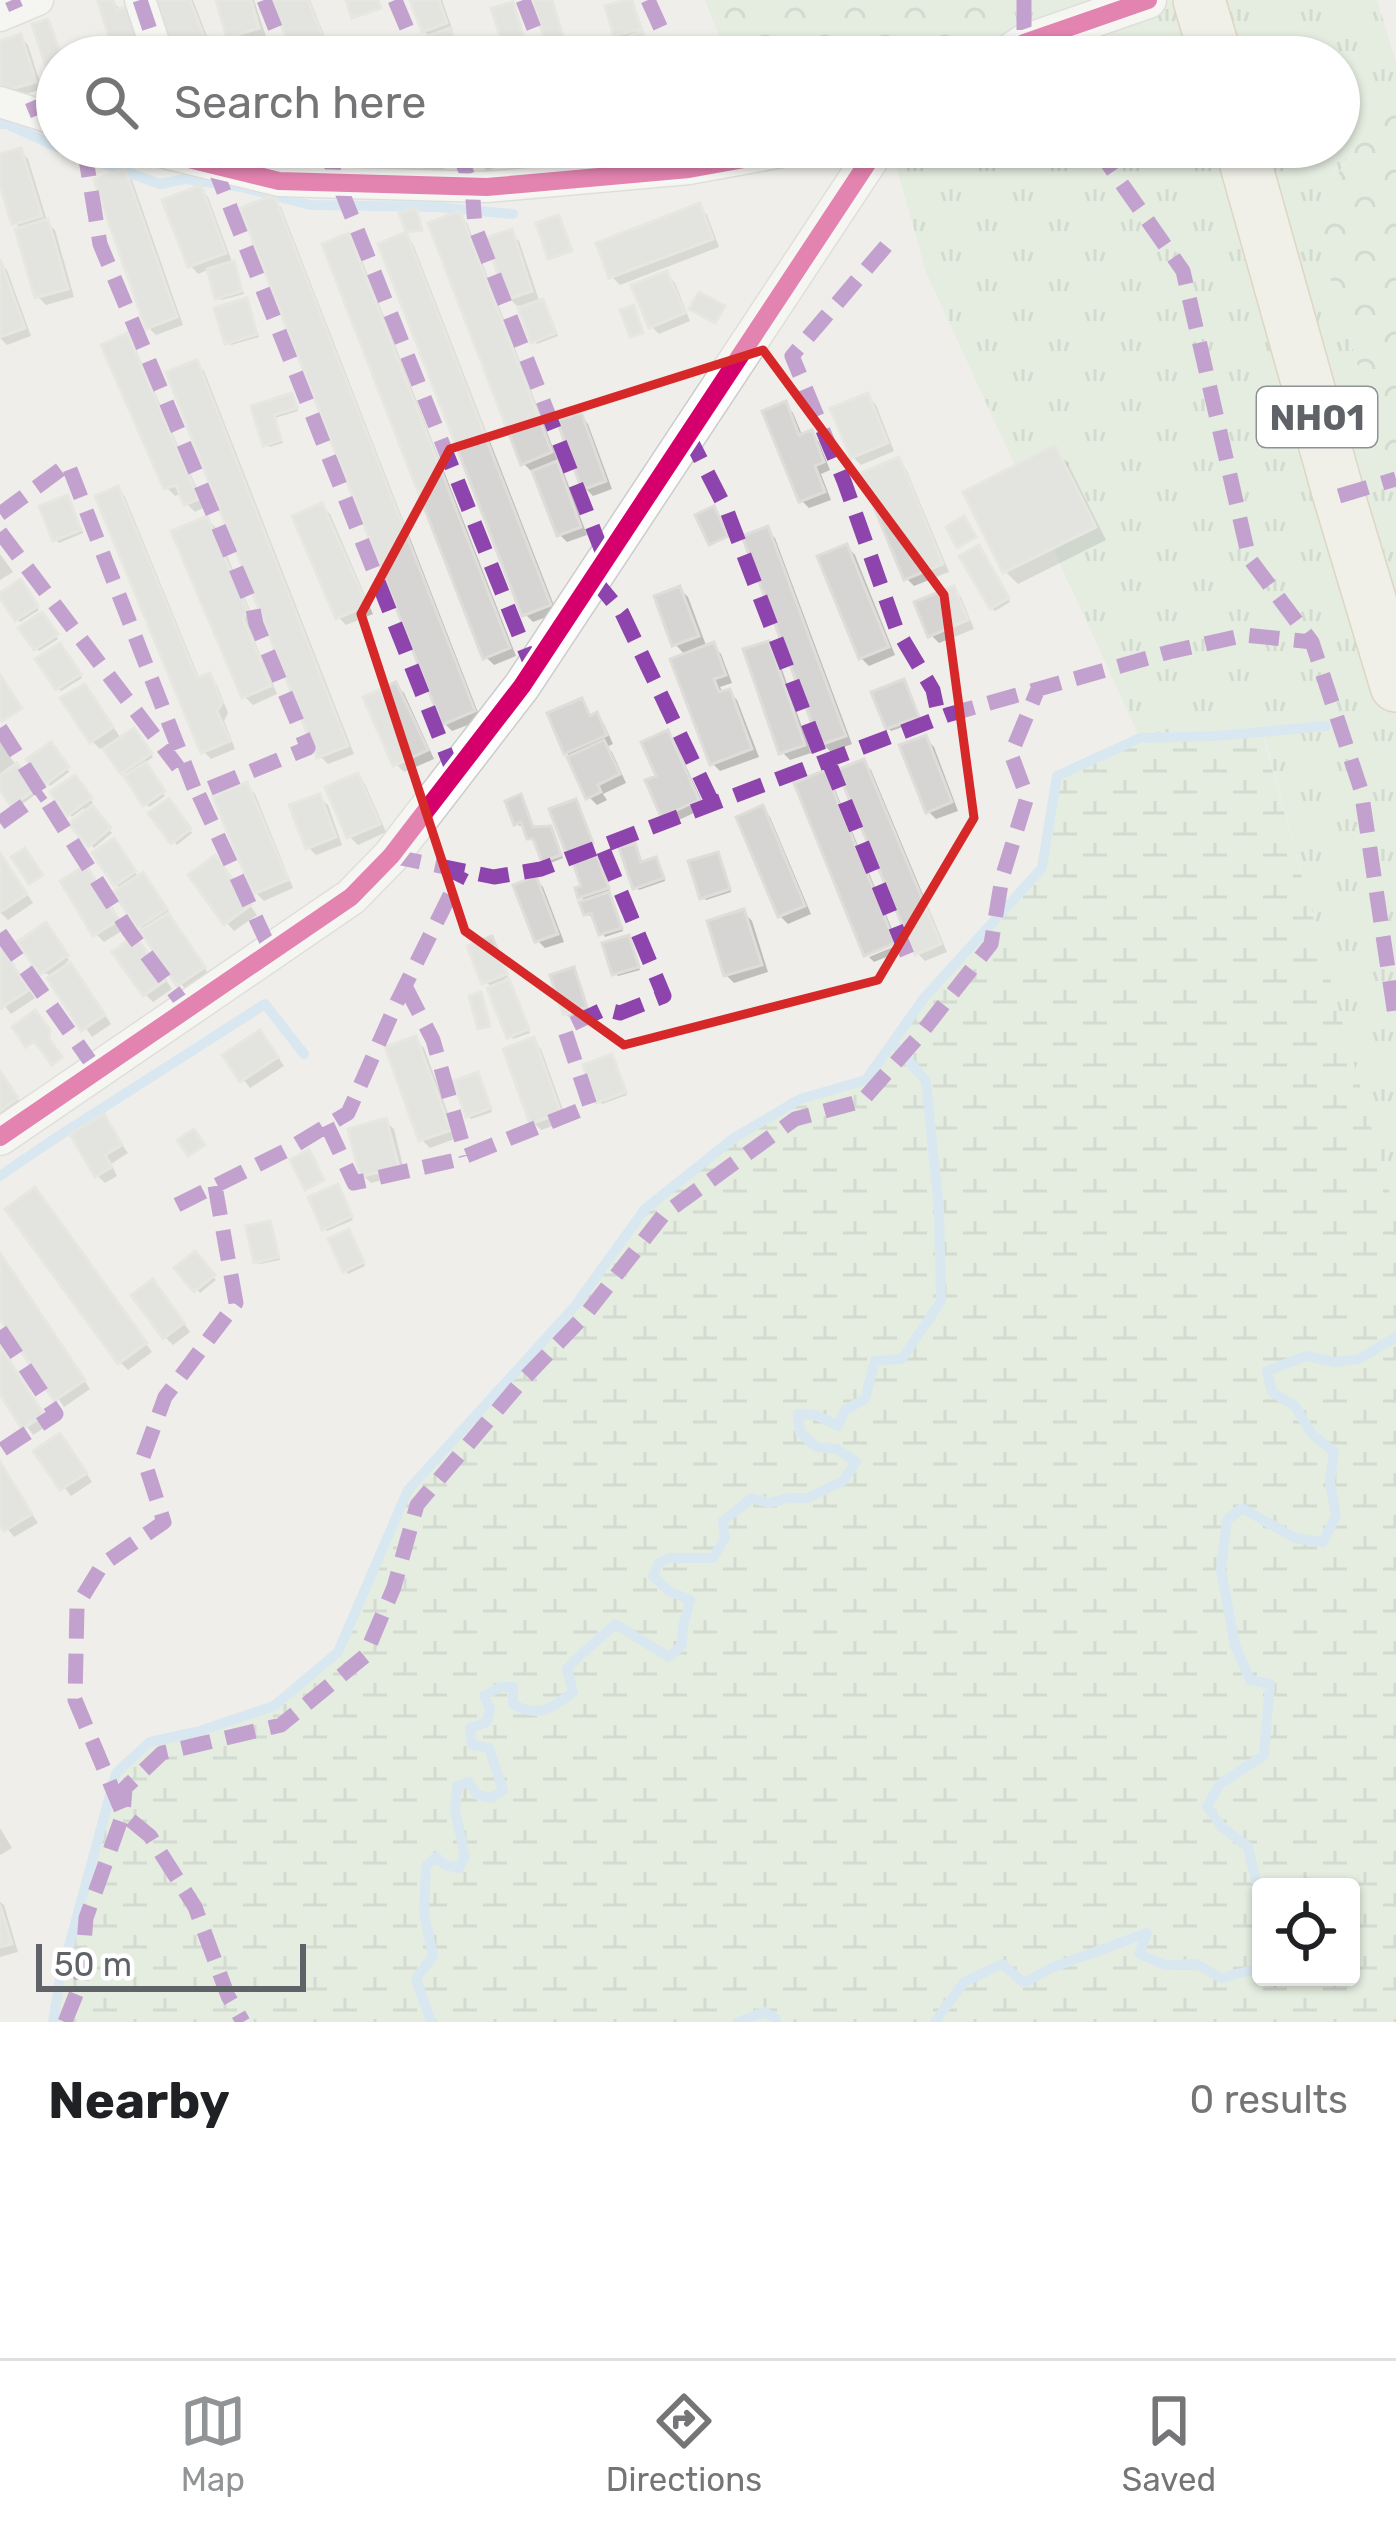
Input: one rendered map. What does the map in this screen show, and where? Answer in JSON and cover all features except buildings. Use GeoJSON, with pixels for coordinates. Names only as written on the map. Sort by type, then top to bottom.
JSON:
{"type":"FeatureCollection","features":[{"type":"Feature","properties":{"kind":"highway"},"geometry":{"type":"LineString","coordinates":[[1199,0],[1210,36]]}},
{"type":"Feature","properties":{"kind":"highway","name":"NH01"},"geometry":{"type":"LineString","coordinates":[[1247,168],[1396,686]]}},
{"type":"Feature","properties":{"kind":"street"},"geometry":{"type":"LineString","coordinates":[[0,16],[38,0]]}},
{"type":"Feature","properties":{"kind":"street"},"geometry":{"type":"LineString","coordinates":[[140,0],[152,36]]}},
{"type":"Feature","properties":{"kind":"street"},"geometry":{"type":"LineString","coordinates":[[1044,36],[1148,0]]}},
{"type":"Feature","properties":{"kind":"street"},"geometry":{"type":"LineString","coordinates":[[237,168],[279,181],[487,187],[694,168]]}},
{"type":"Feature","properties":{"kind":"street"},"geometry":{"type":"LineString","coordinates":[[0,1137],[351,897],[391,856],[522,686],[864,168]]}},
{"type":"Feature","properties":{"kind":"highlighted area"},"geometry":{"type":"Polygon","coordinates":[[[763,350],[944,595],[974,818],[878,980],[624,1045],[465,931],[361,614],[450,449],[763,350]]]}},
{"type":"Feature","properties":{"kind":"green space"},"geometry":{"type":"Polygon","coordinates":[[[705,0],[1010,0],[1022,36],[719,36],[705,0]]]}},
{"type":"Feature","properties":{"kind":"green space"},"geometry":{"type":"Polygon","coordinates":[[[1010,0],[1377,0],[1396,62],[1396,81],[1360,139],[1360,36],[1022,36],[1010,0]]]}},
{"type":"Feature","properties":{"kind":"green space"},"geometry":{"type":"Polygon","coordinates":[[[1396,81],[1396,486],[1311,217],[1342,168],[1360,168],[1360,139],[1396,81]]]}},
{"type":"Feature","properties":{"kind":"green space"},"geometry":{"type":"Polygon","coordinates":[[[897,168],[1342,168],[1311,217],[1396,486],[1396,1219],[1263,732],[1140,738],[926,272],[897,168]]]}},
{"type":"Feature","properties":{"kind":"green space"},"geometry":{"type":"Polygon","coordinates":[[[1262,732],[1396,1216],[1396,2022],[53,2022],[60,1979],[116,1773],[150,1742],[274,1706],[338,1652],[408,1490],[575,1306],[645,1209],[734,1138],[800,1099],[866,1080],[924,998],[1042,868],[1057,776],[1140,738],[1262,732]]]}},
{"type":"Feature","properties":{"kind":"waterway"},"geometry":{"type":"LineString","coordinates":[[0,124],[36,137]]}},
{"type":"Feature","properties":{"kind":"waterway"},"geometry":{"type":"LineString","coordinates":[[115,168],[160,184],[186,179],[310,205],[437,207],[513,214]]}},
{"type":"Feature","properties":{"kind":"waterway"},"geometry":{"type":"LineString","coordinates":[[53,2022],[60,1979],[116,1773],[150,1742],[274,1706],[338,1652],[408,1490],[575,1306],[645,1209],[734,1138],[800,1099],[866,1080],[924,998],[1042,868],[1057,776],[1140,738],[1326,726]]}},
{"type":"Feature","properties":{"kind":"waterway"},"geometry":{"type":"LineString","coordinates":[[0,1176],[265,1004],[304,1054]]}},
{"type":"Feature","properties":{"kind":"waterway"},"geometry":{"type":"LineString","coordinates":[[431,2022],[416,1979],[433,1956],[424,1914],[426,1866],[436,1857],[459,1868],[465,1857],[455,1810],[457,1786],[469,1782],[477,1795],[492,1798],[503,1790],[489,1748],[472,1745],[470,1728],[487,1722],[490,1709],[484,1696],[500,1687],[513,1687],[513,1704],[530,1711],[551,1707],[573,1692],[567,1669],[615,1624],[669,1657],[682,1645],[690,1600],[669,1591],[653,1576],[658,1564],[669,1558],[713,1558],[725,1538],[723,1521],[752,1498],[769,1503],[808,1498],[843,1481],[856,1462],[837,1449],[816,1447],[800,1432],[798,1414],[816,1415],[838,1426],[845,1410],[865,1399],[875,1361],[902,1359],[941,1301],[939,1210],[926,1081],[893,1043]]}},
{"type":"Feature","properties":{"kind":"waterway"},"geometry":{"type":"LineString","coordinates":[[1255,1878],[1248,1847],[1221,1826],[1207,1806],[1220,1784],[1264,1755],[1270,1684],[1250,1680],[1235,1645],[1221,1570],[1227,1520],[1242,1508],[1295,1538],[1323,1542],[1336,1516],[1330,1482],[1334,1452],[1312,1434],[1295,1406],[1272,1392],[1267,1371],[1306,1356],[1335,1362],[1359,1359],[1396,1337]]}},
{"type":"Feature","properties":{"kind":"waterway"},"geometry":{"type":"LineString","coordinates":[[935,2022],[964,1982],[1002,1964],[1024,1983],[1051,1968],[1147,1933],[1139,1954],[1165,1965],[1196,1964],[1221,1978],[1252,1970]]}},
{"type":"Feature","properties":{"kind":"waterway"},"geometry":{"type":"LineString","coordinates":[[739,2022],[764,2012],[776,2022]]}},
{"type":"Feature","properties":{"kind":"marked path"},"geometry":{"type":"LineString","coordinates":[[12,0],[16,9]]}},
{"type":"Feature","properties":{"kind":"marked path"},"geometry":{"type":"LineString","coordinates":[[140,0],[152,36]]}},
{"type":"Feature","properties":{"kind":"marked path"},"geometry":{"type":"LineString","coordinates":[[264,0],[279,36]]}},
{"type":"Feature","properties":{"kind":"marked path"},"geometry":{"type":"LineString","coordinates":[[395,0],[410,36]]}},
{"type":"Feature","properties":{"kind":"marked path"},"geometry":{"type":"LineString","coordinates":[[523,0],[537,36]]}},
{"type":"Feature","properties":{"kind":"marked path"},"geometry":{"type":"LineString","coordinates":[[648,0],[664,36]]}},
{"type":"Feature","properties":{"kind":"marked path"},"geometry":{"type":"LineString","coordinates":[[1024,0],[1024,36]]}},
{"type":"Feature","properties":{"kind":"marked path"},"geometry":{"type":"LineString","coordinates":[[28,111],[36,108]]}},
{"type":"Feature","properties":{"kind":"marked path"},"geometry":{"type":"LineString","coordinates":[[87,168],[100,244],[308,748],[198,793],[271,951]]}},
{"type":"Feature","properties":{"kind":"marked path"},"geometry":{"type":"LineString","coordinates":[[215,168],[454,774]]}},
{"type":"Feature","properties":{"kind":"marked path"},"geometry":{"type":"LineString","coordinates":[[332,168],[533,670]]}},
{"type":"Feature","properties":{"kind":"marked path"},"geometry":{"type":"LineString","coordinates":[[465,168],[472,186],[475,227],[605,559]]}},
{"type":"Feature","properties":{"kind":"marked path"},"geometry":{"type":"LineString","coordinates":[[588,168],[592,178]]}},
{"type":"Feature","properties":{"kind":"marked path"},"geometry":{"type":"LineString","coordinates":[[1111,168],[1183,271],[1249,558],[1312,642],[1361,790],[1396,1022]]}},
{"type":"Feature","properties":{"kind":"marked path"},"geometry":{"type":"LineString","coordinates":[[886,246],[792,356],[844,481],[896,628],[933,690],[939,718]]}},
{"type":"Feature","properties":{"kind":"marked path"},"geometry":{"type":"LineString","coordinates":[[687,433],[727,511],[823,762]]}},
{"type":"Feature","properties":{"kind":"marked path"},"geometry":{"type":"LineString","coordinates":[[0,514],[68,464],[194,788]]}},
{"type":"Feature","properties":{"kind":"marked path"},"geometry":{"type":"LineString","coordinates":[[1339,496],[1396,479]]}},
{"type":"Feature","properties":{"kind":"marked path"},"geometry":{"type":"LineString","coordinates":[[0,532],[178,767]]}},
{"type":"Feature","properties":{"kind":"marked path"},"geometry":{"type":"LineString","coordinates":[[593,578],[622,613],[713,804]]}},
{"type":"Feature","properties":{"kind":"marked path"},"geometry":{"type":"LineString","coordinates":[[391,856],[494,877],[541,869],[947,715],[1245,635],[1312,642]]}},
{"type":"Feature","properties":{"kind":"marked path"},"geometry":{"type":"LineString","coordinates":[[65,2022],[81,1982],[86,1918],[123,1814],[125,1788],[162,1753],[281,1725],[365,1656],[394,1587],[417,1505],[520,1383],[586,1314],[664,1214],[795,1119],[862,1101],[991,944],[1002,878],[1027,797],[1011,754],[1038,689]]}},
{"type":"Feature","properties":{"kind":"marked path"},"geometry":{"type":"LineString","coordinates":[[0,728],[129,931],[187,1009]]}},
{"type":"Feature","properties":{"kind":"marked path"},"geometry":{"type":"LineString","coordinates":[[828,760],[912,967]]}},
{"type":"Feature","properties":{"kind":"marked path"},"geometry":{"type":"LineString","coordinates":[[0,823],[43,792]]}},
{"type":"Feature","properties":{"kind":"marked path"},"geometry":{"type":"LineString","coordinates":[[327,1125],[354,1183],[456,1160],[590,1106],[564,1028],[604,1009],[620,1013],[664,996],[602,847]]}},
{"type":"Feature","properties":{"kind":"marked path"},"geometry":{"type":"LineString","coordinates":[[177,1205],[287,1150],[348,1113],[462,871]]}},
{"type":"Feature","properties":{"kind":"marked path"},"geometry":{"type":"LineString","coordinates":[[0,933],[97,1071]]}},
{"type":"Feature","properties":{"kind":"marked path"},"geometry":{"type":"LineString","coordinates":[[405,986],[433,1040],[466,1156]]}},
{"type":"Feature","properties":{"kind":"marked path"},"geometry":{"type":"LineString","coordinates":[[215,1186],[236,1303],[165,1397],[143,1457],[164,1522],[102,1565],[77,1606],[75,1700],[123,1814],[150,1836],[195,1907],[228,1996],[243,2022]]}},
{"type":"Feature","properties":{"kind":"marked path"},"geometry":{"type":"LineString","coordinates":[[0,1330],[56,1414],[0,1451]]}},
{"type":"Feature","properties":{"kind":"cycle path"},"geometry":{"type":"LineString","coordinates":[[1044,36],[1148,0]]}},
{"type":"Feature","properties":{"kind":"cycle path"},"geometry":{"type":"LineString","coordinates":[[226,168],[279,181],[487,187],[694,168]]}},
{"type":"Feature","properties":{"kind":"cycle path"},"geometry":{"type":"LineString","coordinates":[[0,1137],[351,897],[391,856],[522,686],[864,168]]}}]}
